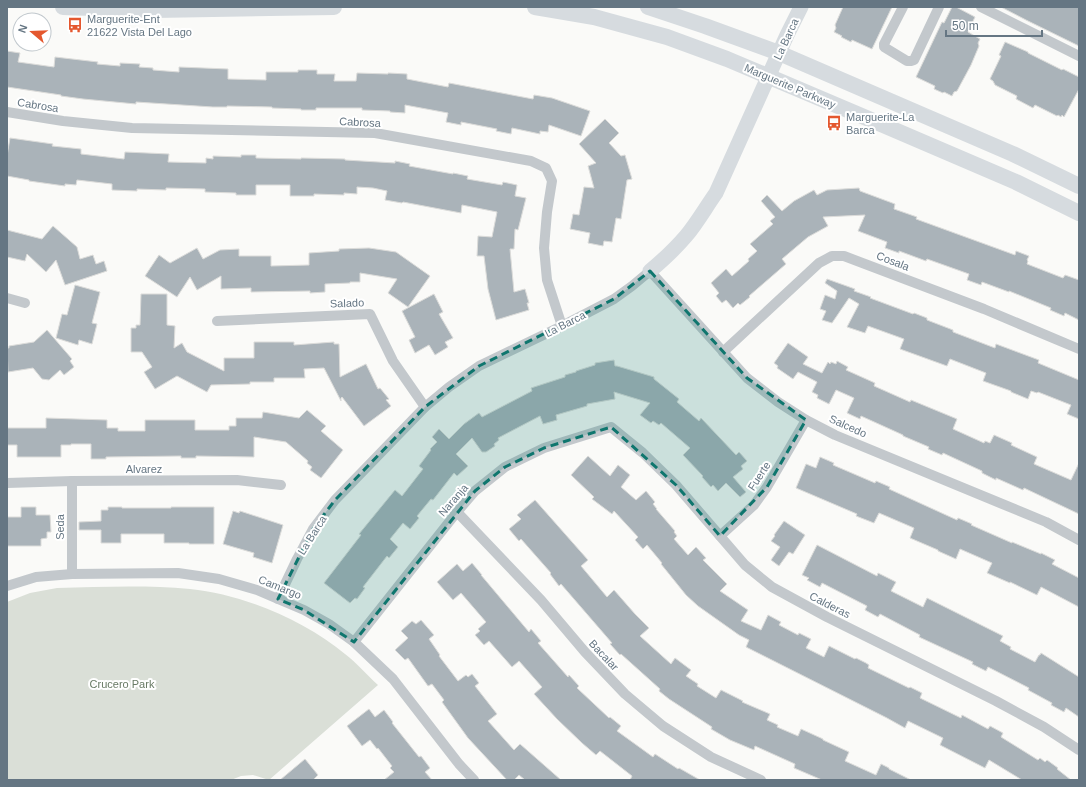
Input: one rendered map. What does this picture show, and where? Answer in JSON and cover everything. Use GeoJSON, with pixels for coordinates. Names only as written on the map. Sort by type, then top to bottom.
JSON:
{"type":"FeatureCollection","features":[{"type":"Feature","properties":{"kind":"main road"},"geometry":{"type":"LineString","coordinates":[[63,7],[155,10],[334,7]]}},
{"type":"Feature","properties":{"kind":"main road","name":"Marguerite Parkway"},"geometry":{"type":"LineString","coordinates":[[535,7],[594,17],[667,37],[727,59],[1009,179],[1079,213]]}},
{"type":"Feature","properties":{"kind":"main road"},"geometry":{"type":"LineString","coordinates":[[648,7],[779,53],[1013,154],[1079,186]]}},
{"type":"Feature","properties":{"kind":"street","name":"La Barca"},"geometry":{"type":"LineString","coordinates":[[278,599],[313,529],[335,500],[425,407],[479,366],[614,299],[650,272],[667,257],[686,236],[716,192],[801,7]]}},
{"type":"Feature","properties":{"kind":"street"},"geometry":{"type":"LineString","coordinates":[[903,7],[884,44],[884,47],[911,62],[914,60],[939,7]]}},
{"type":"Feature","properties":{"kind":"street"},"geometry":{"type":"LineString","coordinates":[[981,7],[1079,56]]}},
{"type":"Feature","properties":{"kind":"street","name":"Cabrosa"},"geometry":{"type":"LineString","coordinates":[[7,112],[63,121],[132,128],[375,133],[531,161],[546,168],[552,181],[547,212],[544,248],[547,280],[562,326]]}},
{"type":"Feature","properties":{"kind":"street","name":"Cosala"},"geometry":{"type":"LineString","coordinates":[[722,352],[819,263],[832,256],[844,256],[984,309],[1079,349]]}},
{"type":"Feature","properties":{"kind":"street","name":"Salcedo"},"geometry":{"type":"LineString","coordinates":[[650,272],[747,378],[778,402],[806,420],[835,435],[1046,522],[1079,540]]}},
{"type":"Feature","properties":{"kind":"street"},"geometry":{"type":"LineString","coordinates":[[7,298],[24,303]]}},
{"type":"Feature","properties":{"kind":"street","name":"Salado"},"geometry":{"type":"LineString","coordinates":[[217,321],[370,314],[392,361],[425,407]]}},
{"type":"Feature","properties":{"kind":"street","name":"Fuerte"},"geometry":{"type":"LineString","coordinates":[[720,536],[754,505],[767,487],[806,420]]}},
{"type":"Feature","properties":{"kind":"street","name":"Calderas"},"geometry":{"type":"LineString","coordinates":[[611,427],[643,453],[676,485],[744,565],[772,587],[827,617],[996,701],[1044,727],[1079,750]]}},
{"type":"Feature","properties":{"kind":"street","name":"Naranja"},"geometry":{"type":"LineString","coordinates":[[354,642],[475,491],[505,467],[544,448],[611,427]]}},
{"type":"Feature","properties":{"kind":"street","name":"Alvarez"},"geometry":{"type":"LineString","coordinates":[[7,483],[237,480],[281,485]]}},
{"type":"Feature","properties":{"kind":"street","name":"Seda"},"geometry":{"type":"LineString","coordinates":[[72,481],[72,574]]}},
{"type":"Feature","properties":{"kind":"street","name":"Bacalar"},"geometry":{"type":"LineString","coordinates":[[457,512],[541,600],[585,652],[625,694],[663,726],[699,749],[761,780]]}},
{"type":"Feature","properties":{"kind":"street","name":"Camargo"},"geometry":{"type":"LineString","coordinates":[[7,586],[36,577],[72,574],[178,573],[219,579],[257,590],[304,610],[329,624],[354,642],[393,680],[459,764],[474,780]]}},
{"type":"Feature","properties":{"kind":"highlighted area"},"geometry":{"type":"Polygon","coordinates":[[[650,271],[747,378],[806,420],[767,487],[720,536],[676,485],[611,427],[544,448],[505,467],[475,491],[354,642],[304,610],[278,599],[313,529],[335,500],[425,407],[479,366],[614,299],[650,271]]]}},
{"type":"Feature","properties":{"kind":"green space","name":"Crucero Park"},"geometry":{"type":"Polygon","coordinates":[[[157,587],[190,589],[210,592],[252,603],[292,620],[329,642],[358,665],[378,685],[269,780],[253,775],[241,776],[231,780],[7,780],[7,602],[30,593],[57,588],[157,587]]]}},
{"type":"Feature","properties":{"kind":"building"},"geometry":{"type":"Polygon","coordinates":[[[843,7],[892,7],[872,49],[852,40],[851,42],[834,32],[836,28],[835,25],[843,7]]]}},
{"type":"Feature","properties":{"kind":"building"},"geometry":{"type":"Polygon","coordinates":[[[952,7],[956,7],[975,17],[968,32],[980,39],[978,43],[979,46],[971,65],[957,91],[954,92],[952,96],[934,89],[935,86],[916,77],[942,22],[944,23],[952,7]]]}},
{"type":"Feature","properties":{"kind":"building"},"geometry":{"type":"Polygon","coordinates":[[[1001,7],[1079,7],[1079,46],[1026,20],[1001,7]]]}},
{"type":"Feature","properties":{"kind":"building"},"geometry":{"type":"Polygon","coordinates":[[[1005,42],[1079,77],[1079,89],[1064,117],[1062,115],[1061,117],[1058,115],[1057,116],[1035,105],[1033,108],[1016,99],[1017,96],[995,85],[990,79],[1001,56],[999,55],[1005,42]]]}},
{"type":"Feature","properties":{"kind":"building"},"geometry":{"type":"Polygon","coordinates":[[[7,51],[20,53],[18,62],[54,67],[55,57],[120,66],[120,63],[140,64],[139,67],[153,68],[153,70],[179,72],[179,67],[228,69],[228,79],[266,80],[266,72],[298,72],[298,70],[317,70],[317,74],[335,74],[334,81],[356,81],[357,73],[407,74],[407,79],[448,87],[449,83],[533,99],[534,95],[552,98],[590,111],[581,136],[549,125],[548,132],[540,131],[540,134],[512,128],[511,134],[496,131],[497,129],[461,122],[461,125],[446,122],[448,113],[405,105],[405,113],[362,110],[362,108],[316,108],[316,110],[301,110],[272,107],[213,107],[136,102],[136,104],[83,99],[7,87],[7,51]]]}},
{"type":"Feature","properties":{"kind":"building"},"geometry":{"type":"Polygon","coordinates":[[[605,119],[619,133],[609,143],[621,156],[625,155],[632,179],[627,180],[621,219],[616,218],[612,242],[604,241],[603,246],[588,243],[590,233],[570,229],[573,214],[579,215],[584,187],[594,188],[588,166],[596,163],[579,144],[605,119]]]}},
{"type":"Feature","properties":{"kind":"building"},"geometry":{"type":"Polygon","coordinates":[[[10,138],[53,144],[52,146],[81,149],[81,154],[124,159],[125,152],[169,154],[168,162],[206,163],[206,158],[213,159],[213,156],[241,157],[241,155],[256,155],[256,158],[345,159],[395,163],[395,161],[410,164],[409,166],[468,176],[467,179],[502,185],[503,182],[517,185],[515,196],[526,198],[518,230],[515,229],[514,249],[510,249],[514,292],[525,289],[529,303],[527,303],[529,310],[496,320],[488,289],[484,256],[477,256],[478,236],[492,237],[497,212],[462,205],[461,213],[385,200],[387,191],[373,188],[357,187],[357,194],[344,193],[344,195],[314,194],[314,196],[290,196],[290,185],[256,185],[256,195],[236,195],[236,193],[205,192],[205,189],[166,188],[166,190],[112,190],[112,184],[77,180],[76,185],[65,184],[65,186],[29,181],[7,176],[7,156],[10,138]]]}},
{"type":"Feature","properties":{"kind":"building"},"geometry":{"type":"Polygon","coordinates":[[[859,188],[860,191],[895,204],[894,209],[917,217],[916,219],[1015,255],[1016,251],[1029,256],[1027,264],[1063,278],[1065,275],[1079,280],[1079,320],[1065,313],[1064,316],[1050,310],[1051,308],[1009,291],[982,282],[981,285],[967,280],[969,274],[927,259],[926,261],[899,251],[899,253],[885,248],[887,242],[858,231],[865,215],[823,217],[828,226],[808,237],[782,259],[786,264],[740,305],[738,303],[733,308],[726,300],[722,303],[716,296],[719,293],[711,283],[726,269],[732,276],[749,261],[748,259],[757,251],[750,244],[773,224],[770,221],[775,217],[761,201],[767,195],[782,211],[794,201],[814,190],[817,195],[827,190],[859,188]]]}},
{"type":"Feature","properties":{"kind":"building"},"geometry":{"type":"Polygon","coordinates":[[[53,226],[77,247],[80,259],[93,255],[96,264],[104,261],[107,271],[65,285],[56,260],[46,272],[27,254],[25,261],[7,257],[7,230],[42,239],[53,226]]]}},
{"type":"Feature","properties":{"kind":"building"},"geometry":{"type":"Polygon","coordinates":[[[197,248],[203,259],[220,250],[239,249],[239,256],[271,256],[271,266],[309,265],[309,253],[339,251],[339,249],[369,248],[396,252],[430,276],[408,307],[388,293],[397,279],[360,273],[360,282],[325,284],[325,292],[310,293],[310,291],[251,292],[251,288],[221,289],[221,276],[197,290],[190,277],[177,297],[145,276],[159,255],[170,263],[197,248]]]}},
{"type":"Feature","properties":{"kind":"building"},"geometry":{"type":"Polygon","coordinates":[[[827,279],[855,289],[854,291],[871,297],[870,298],[927,318],[927,320],[953,330],[953,332],[995,348],[996,344],[1039,360],[1038,363],[1079,380],[1079,419],[1067,414],[1071,405],[1038,392],[1031,391],[1028,399],[983,381],[986,373],[950,359],[947,366],[900,349],[904,339],[868,326],[865,333],[847,327],[859,304],[849,298],[832,323],[822,320],[826,311],[820,309],[825,295],[835,299],[837,291],[825,283],[827,279]]]}},
{"type":"Feature","properties":{"kind":"building"},"geometry":{"type":"Polygon","coordinates":[[[75,285],[100,292],[92,323],[97,324],[92,344],[79,340],[78,345],[56,338],[62,314],[67,315],[75,285]]]}},
{"type":"Feature","properties":{"kind":"building"},"geometry":{"type":"Polygon","coordinates":[[[141,294],[167,294],[167,325],[175,326],[174,348],[182,343],[187,352],[224,371],[224,358],[254,358],[254,342],[294,342],[294,345],[334,342],[334,344],[339,344],[340,377],[366,364],[378,389],[380,388],[389,399],[386,400],[391,406],[364,426],[342,397],[341,401],[324,368],[304,369],[305,378],[274,378],[274,382],[211,385],[207,392],[177,376],[155,389],[144,372],[152,367],[142,352],[131,352],[131,328],[136,328],[136,325],[140,325],[141,294]]]}},
{"type":"Feature","properties":{"kind":"building"},"geometry":{"type":"Polygon","coordinates":[[[434,294],[443,312],[439,314],[453,338],[445,342],[448,347],[435,355],[429,345],[415,353],[409,340],[415,337],[402,311],[434,294]]]}},
{"type":"Feature","properties":{"kind":"building"},"geometry":{"type":"Polygon","coordinates":[[[47,330],[72,359],[70,361],[74,367],[64,375],[60,370],[49,380],[42,379],[33,368],[8,372],[7,348],[9,348],[9,346],[34,342],[47,330]]]}},
{"type":"Feature","properties":{"kind":"building"},"geometry":{"type":"Polygon","coordinates":[[[788,343],[808,357],[803,364],[822,373],[828,362],[830,364],[831,362],[836,364],[837,361],[848,367],[846,370],[875,383],[874,386],[910,402],[911,400],[957,419],[953,429],[984,443],[985,441],[990,443],[994,435],[1037,457],[1034,464],[1071,480],[1079,463],[1079,514],[1024,488],[1023,490],[996,478],[996,480],[982,473],[982,471],[943,453],[942,455],[928,449],[929,447],[861,416],[860,419],[847,413],[854,398],[836,390],[829,404],[817,398],[818,395],[812,392],[817,382],[798,372],[793,379],[777,368],[778,366],[774,363],[788,343]]]}},
{"type":"Feature","properties":{"kind":"building"},"geometry":{"type":"Polygon","coordinates":[[[614,360],[615,366],[654,377],[654,379],[679,399],[677,402],[699,421],[701,418],[736,455],[739,452],[747,461],[741,466],[743,469],[733,477],[746,492],[740,497],[726,483],[718,491],[713,485],[711,487],[702,477],[703,476],[683,455],[690,448],[661,423],[659,425],[653,421],[651,423],[640,415],[650,403],[614,392],[615,399],[587,404],[587,406],[556,415],[557,420],[543,424],[540,416],[498,438],[499,440],[494,444],[495,446],[486,452],[482,452],[472,438],[456,454],[468,466],[457,476],[454,473],[433,500],[431,499],[417,516],[419,518],[410,529],[403,523],[390,539],[398,547],[389,558],[387,556],[363,587],[365,588],[357,599],[355,598],[350,603],[324,583],[361,535],[359,534],[395,490],[402,496],[423,469],[419,466],[431,450],[430,449],[437,442],[432,437],[439,429],[449,439],[464,424],[479,413],[482,417],[532,391],[531,388],[565,377],[565,375],[595,365],[595,363],[614,360]]]}},
{"type":"Feature","properties":{"kind":"building"},"geometry":{"type":"Polygon","coordinates":[[[307,410],[326,426],[321,431],[343,450],[321,478],[310,470],[312,467],[307,463],[308,461],[286,442],[254,437],[254,457],[196,456],[196,458],[181,458],[181,456],[106,457],[106,459],[91,459],[91,444],[71,444],[61,445],[61,457],[17,457],[17,445],[7,445],[7,428],[46,428],[46,418],[107,420],[107,428],[118,428],[118,431],[145,431],[145,420],[195,420],[195,430],[229,430],[229,426],[236,426],[236,418],[262,418],[263,412],[299,418],[307,410]]]}},
{"type":"Feature","properties":{"kind":"building"},"geometry":{"type":"Polygon","coordinates":[[[588,456],[610,476],[618,465],[630,475],[621,487],[636,500],[646,491],[655,502],[653,504],[656,509],[675,531],[674,532],[677,536],[674,539],[688,555],[696,547],[706,558],[703,560],[727,584],[720,591],[748,610],[741,621],[761,630],[768,615],[781,622],[779,625],[798,635],[799,633],[811,639],[806,648],[824,657],[829,646],[855,659],[856,658],[869,665],[868,668],[922,693],[920,698],[961,718],[962,715],[988,729],[990,726],[1003,733],[1001,737],[1038,760],[1040,758],[1045,762],[1047,760],[1071,780],[1022,780],[989,760],[985,768],[940,745],[943,738],[908,721],[905,728],[746,647],[749,640],[739,635],[698,606],[686,595],[647,545],[643,549],[635,540],[638,537],[614,511],[612,514],[592,499],[594,497],[571,475],[588,456]]]}},
{"type":"Feature","properties":{"kind":"building"},"geometry":{"type":"Polygon","coordinates":[[[820,457],[834,463],[833,465],[875,483],[876,481],[890,487],[889,489],[957,520],[958,518],[1012,543],[1041,553],[1055,560],[1052,564],[1079,578],[1079,607],[1041,587],[1037,595],[987,573],[992,563],[960,549],[956,559],[910,538],[914,528],[879,513],[874,523],[856,516],[857,514],[796,488],[806,464],[816,468],[820,457]]]}},
{"type":"Feature","properties":{"kind":"building"},"geometry":{"type":"Polygon","coordinates":[[[535,500],[588,560],[581,566],[607,597],[614,590],[649,628],[640,636],[671,664],[675,658],[691,670],[686,676],[698,684],[697,686],[716,698],[721,690],[743,701],[742,702],[770,714],[767,720],[778,725],[777,727],[798,736],[801,729],[823,739],[849,752],[845,761],[876,775],[881,764],[911,780],[822,780],[794,768],[795,764],[755,746],[754,750],[730,740],[711,729],[712,727],[669,699],[659,691],[660,689],[621,654],[620,655],[610,644],[612,643],[561,584],[559,586],[550,574],[551,573],[521,539],[519,541],[509,529],[521,519],[517,515],[535,500]]]}},
{"type":"Feature","properties":{"kind":"building"},"geometry":{"type":"Polygon","coordinates":[[[21,507],[36,507],[36,515],[50,515],[51,532],[47,532],[47,538],[41,539],[41,546],[7,546],[7,517],[21,517],[21,507]]]}},
{"type":"Feature","properties":{"kind":"building"},"geometry":{"type":"Polygon","coordinates":[[[108,507],[214,507],[214,544],[164,543],[164,534],[121,534],[121,543],[101,543],[101,530],[79,530],[79,522],[101,521],[101,510],[108,510],[108,507]]]}},
{"type":"Feature","properties":{"kind":"building"},"geometry":{"type":"Polygon","coordinates":[[[233,511],[239,513],[240,511],[283,525],[272,563],[253,557],[254,553],[223,544],[233,511]]]}},
{"type":"Feature","properties":{"kind":"building"},"geometry":{"type":"Polygon","coordinates":[[[784,521],[805,535],[793,554],[789,552],[779,566],[771,560],[780,547],[771,541],[784,521]]]}},
{"type":"Feature","properties":{"kind":"building"},"geometry":{"type":"Polygon","coordinates":[[[817,545],[877,576],[878,573],[896,582],[891,591],[923,607],[927,598],[1003,636],[1000,641],[1011,647],[1010,649],[1035,662],[1041,653],[1079,677],[1079,717],[1066,708],[1064,712],[1051,705],[1052,703],[1028,690],[1029,688],[988,667],[986,671],[972,664],[973,662],[919,637],[920,635],[880,614],[878,617],[865,610],[867,606],[822,583],[820,587],[807,580],[809,578],[802,575],[817,545]]]}},
{"type":"Feature","properties":{"kind":"building"},"geometry":{"type":"Polygon","coordinates":[[[472,563],[529,632],[531,629],[541,641],[538,643],[568,677],[569,675],[579,686],[577,688],[609,718],[610,717],[621,726],[617,731],[653,757],[655,754],[678,769],[679,768],[700,780],[630,780],[632,776],[600,751],[596,755],[582,743],[534,694],[542,687],[519,661],[512,667],[489,641],[484,645],[475,635],[480,631],[478,629],[486,622],[461,593],[453,600],[437,582],[457,564],[463,571],[472,563]]]}},
{"type":"Feature","properties":{"kind":"building"},"geometry":{"type":"Polygon","coordinates":[[[421,620],[434,635],[429,639],[440,655],[439,656],[458,681],[466,675],[468,677],[472,674],[479,683],[475,686],[497,714],[488,721],[514,750],[520,744],[561,780],[525,780],[519,775],[514,780],[507,780],[468,738],[442,702],[444,700],[432,684],[428,686],[408,658],[405,660],[395,650],[408,638],[401,631],[412,621],[416,624],[421,620]]]}},
{"type":"Feature","properties":{"kind":"building"},"geometry":{"type":"Polygon","coordinates":[[[369,709],[375,717],[384,710],[393,722],[392,723],[419,757],[421,756],[430,768],[425,772],[432,780],[384,780],[394,772],[390,768],[392,766],[370,740],[362,746],[347,726],[369,709]]]}},
{"type":"Feature","properties":{"kind":"building"},"geometry":{"type":"Polygon","coordinates":[[[305,759],[318,775],[313,780],[280,780],[305,759]]]}},
{"type":"Feature","properties":{"kind":"place","name":"Marguerite-Ent 21622 Vista Del Lago"},"geometry":{"type":"Point","coordinates":[75,25]}},
{"type":"Feature","properties":{"kind":"place","name":"Marguerite-La Barca"},"geometry":{"type":"Point","coordinates":[834,123]}}]}
